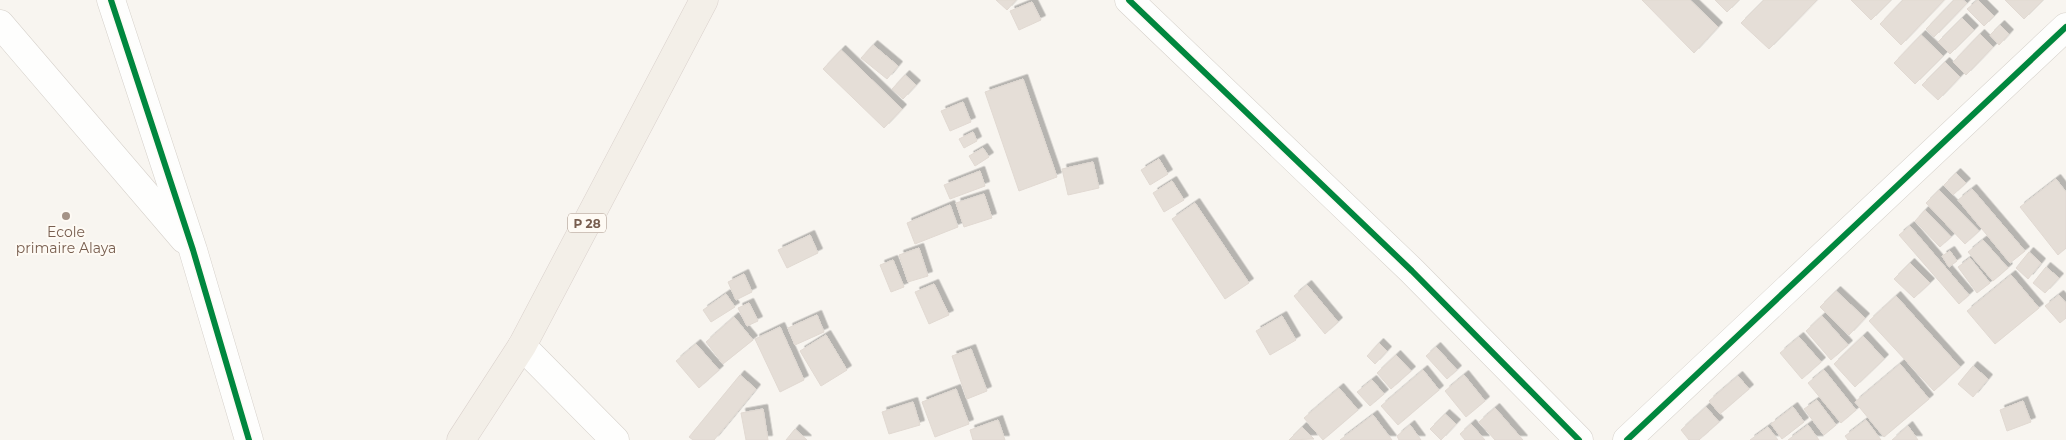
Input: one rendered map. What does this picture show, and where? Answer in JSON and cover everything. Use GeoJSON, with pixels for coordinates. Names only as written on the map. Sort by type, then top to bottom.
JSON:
{"type":"FeatureCollection","features":[{"type":"Feature","properties":{"kind":"main road","name":"P 28"},"geometry":{"type":"LineString","coordinates":[[461,440],[522,346],[704,0]]}},
{"type":"Feature","properties":{"kind":"street"},"geometry":{"type":"LineString","coordinates":[[111,0],[194,250],[249,440]]}},
{"type":"Feature","properties":{"kind":"street"},"geometry":{"type":"LineString","coordinates":[[1129,0],[1412,271],[1579,440]]}},
{"type":"Feature","properties":{"kind":"street"},"geometry":{"type":"LineString","coordinates":[[0,24],[194,250]]}},
{"type":"Feature","properties":{"kind":"street"},"geometry":{"type":"LineString","coordinates":[[1627,440],[2066,27]]}},
{"type":"Feature","properties":{"kind":"street"},"geometry":{"type":"LineString","coordinates":[[522,346],[615,440]]}},
{"type":"Feature","properties":{"kind":"building"},"geometry":{"type":"Polygon","coordinates":[[[996,0],[1016,0],[1007,10],[996,0]]]}},
{"type":"Feature","properties":{"kind":"building"},"geometry":{"type":"Polygon","coordinates":[[[1642,0],[1690,0],[1718,27],[1694,53],[1642,0]]]}},
{"type":"Feature","properties":{"kind":"building"},"geometry":{"type":"Polygon","coordinates":[[[1715,0],[1739,0],[1727,12],[1715,0]]]}},
{"type":"Feature","properties":{"kind":"building"},"geometry":{"type":"Polygon","coordinates":[[[1764,0],[1817,0],[1769,49],[1741,23],[1764,0]]]}},
{"type":"Feature","properties":{"kind":"building"},"geometry":{"type":"Polygon","coordinates":[[[1851,0],[1891,0],[1871,20],[1851,0]]]}},
{"type":"Feature","properties":{"kind":"building"},"geometry":{"type":"Polygon","coordinates":[[[1903,0],[1944,0],[1901,45],[1880,24],[1903,0]]]}},
{"type":"Feature","properties":{"kind":"building"},"geometry":{"type":"Polygon","coordinates":[[[1954,0],[1963,0],[1967,3],[1934,37],[1926,29],[1954,0]]]}},
{"type":"Feature","properties":{"kind":"building"},"geometry":{"type":"Polygon","coordinates":[[[1978,0],[1994,16],[1984,26],[1967,9],[1978,0]]]}},
{"type":"Feature","properties":{"kind":"building"},"geometry":{"type":"Polygon","coordinates":[[[2005,0],[2043,0],[2024,19],[2005,0]]]}},
{"type":"Feature","properties":{"kind":"building"},"geometry":{"type":"Polygon","coordinates":[[[1032,2],[1041,20],[1019,30],[1010,11],[1032,2]]]}},
{"type":"Feature","properties":{"kind":"building"},"geometry":{"type":"Polygon","coordinates":[[[1962,18],[1974,30],[1950,54],[1938,42],[1962,18]]]}},
{"type":"Feature","properties":{"kind":"building"},"geometry":{"type":"Polygon","coordinates":[[[2000,25],[2009,34],[1999,45],[1990,35],[2000,25]]]}},
{"type":"Feature","properties":{"kind":"building"},"geometry":{"type":"Polygon","coordinates":[[[1980,34],[1993,47],[1966,75],[1953,62],[1980,34]]]}},
{"type":"Feature","properties":{"kind":"building"},"geometry":{"type":"Polygon","coordinates":[[[1921,35],[1943,56],[1915,84],[1894,63],[1921,35]]]}},
{"type":"Feature","properties":{"kind":"building"},"geometry":{"type":"Polygon","coordinates":[[[873,45],[898,66],[887,79],[861,58],[873,45]]]}},
{"type":"Feature","properties":{"kind":"building"},"geometry":{"type":"Polygon","coordinates":[[[841,50],[902,109],[884,128],[823,69],[841,50]]]}},
{"type":"Feature","properties":{"kind":"building"},"geometry":{"type":"Polygon","coordinates":[[[1945,62],[1960,77],[1938,100],[1922,85],[1945,62]]]}},
{"type":"Feature","properties":{"kind":"building"},"geometry":{"type":"Polygon","coordinates":[[[905,75],[916,85],[903,99],[892,89],[905,75]]]}},
{"type":"Feature","properties":{"kind":"building"},"geometry":{"type":"Polygon","coordinates":[[[1023,79],[1057,177],[1019,191],[985,92],[1023,79]]]}},
{"type":"Feature","properties":{"kind":"building"},"geometry":{"type":"Polygon","coordinates":[[[963,102],[971,122],[950,131],[941,111],[963,102]]]}},
{"type":"Feature","properties":{"kind":"building"},"geometry":{"type":"Polygon","coordinates":[[[973,132],[977,141],[964,148],[959,139],[973,132]]]}},
{"type":"Feature","properties":{"kind":"building"},"geometry":{"type":"Polygon","coordinates":[[[983,148],[989,157],[975,166],[969,156],[983,148]]]}},
{"type":"Feature","properties":{"kind":"building"},"geometry":{"type":"Polygon","coordinates":[[[1159,159],[1168,174],[1150,185],[1141,170],[1159,159]]]}},
{"type":"Feature","properties":{"kind":"building"},"geometry":{"type":"Polygon","coordinates":[[[1093,162],[1099,188],[1068,195],[1062,169],[1093,162]]]}},
{"type":"Feature","properties":{"kind":"building"},"geometry":{"type":"Polygon","coordinates":[[[980,171],[985,186],[950,199],[944,185],[980,171]]]}},
{"type":"Feature","properties":{"kind":"building"},"geometry":{"type":"Polygon","coordinates":[[[1956,173],[1966,183],[1953,195],[1944,185],[1956,173]]]}},
{"type":"Feature","properties":{"kind":"building"},"geometry":{"type":"Polygon","coordinates":[[[2056,179],[2066,192],[2066,248],[2058,255],[2020,207],[2056,179]]]}},
{"type":"Feature","properties":{"kind":"building"},"geometry":{"type":"Polygon","coordinates":[[[1172,181],[1184,200],[1164,212],[1153,193],[1172,181]]]}},
{"type":"Feature","properties":{"kind":"building"},"geometry":{"type":"Polygon","coordinates":[[[1972,189],[2025,251],[2010,263],[1958,200],[1972,189]]]}},
{"type":"Feature","properties":{"kind":"building"},"geometry":{"type":"Polygon","coordinates":[[[1939,190],[1979,231],[1965,244],[1926,203],[1939,190]]]}},
{"type":"Feature","properties":{"kind":"building"},"geometry":{"type":"Polygon","coordinates":[[[984,194],[992,218],[964,227],[956,203],[984,194]]]}},
{"type":"Feature","properties":{"kind":"building"},"geometry":{"type":"Polygon","coordinates":[[[1195,203],[1249,283],[1225,299],[1172,219],[1195,203]]]}},
{"type":"Feature","properties":{"kind":"building"},"geometry":{"type":"Polygon","coordinates":[[[950,205],[958,227],[915,244],[907,223],[950,205]]]}},
{"type":"Feature","properties":{"kind":"building"},"geometry":{"type":"Polygon","coordinates":[[[1925,210],[1951,237],[1940,247],[1915,221],[1925,210]]]}},
{"type":"Feature","properties":{"kind":"building"},"geometry":{"type":"Polygon","coordinates":[[[1910,226],[1969,295],[1959,304],[1899,235],[1910,226]]]}},
{"type":"Feature","properties":{"kind":"building"},"geometry":{"type":"Polygon","coordinates":[[[810,235],[818,253],[787,268],[778,250],[810,235]]]}},
{"type":"Feature","properties":{"kind":"building"},"geometry":{"type":"Polygon","coordinates":[[[1983,240],[2008,268],[1993,281],[1968,252],[1983,240]]]}},
{"type":"Feature","properties":{"kind":"building"},"geometry":{"type":"Polygon","coordinates":[[[919,248],[928,276],[908,282],[899,255],[919,248]]]}},
{"type":"Feature","properties":{"kind":"building"},"geometry":{"type":"Polygon","coordinates":[[[1950,251],[1957,261],[1949,267],[1942,256],[1950,251]]]}},
{"type":"Feature","properties":{"kind":"building"},"geometry":{"type":"Polygon","coordinates":[[[2029,252],[2041,263],[2028,279],[2016,268],[2029,252]]]}},
{"type":"Feature","properties":{"kind":"building"},"geometry":{"type":"Polygon","coordinates":[[[1970,258],[1990,283],[1977,293],[1958,267],[1970,258]]]}},
{"type":"Feature","properties":{"kind":"building"},"geometry":{"type":"Polygon","coordinates":[[[893,260],[904,287],[891,292],[880,265],[893,260]]]}},
{"type":"Feature","properties":{"kind":"building"},"geometry":{"type":"Polygon","coordinates":[[[1910,263],[1930,283],[1914,298],[1894,279],[1910,263]]]}},
{"type":"Feature","properties":{"kind":"building"},"geometry":{"type":"Polygon","coordinates":[[[2046,267],[2059,278],[2045,293],[2033,283],[2046,267]]]}},
{"type":"Feature","properties":{"kind":"building"},"geometry":{"type":"Polygon","coordinates":[[[744,274],[752,292],[736,300],[728,282],[744,274]]]}},
{"type":"Feature","properties":{"kind":"building"},"geometry":{"type":"Polygon","coordinates":[[[2011,275],[2039,308],[1995,344],[1967,311],[2011,275]]]}},
{"type":"Feature","properties":{"kind":"building"},"geometry":{"type":"Polygon","coordinates":[[[934,284],[949,315],[929,324],[915,292],[934,284]]]}},
{"type":"Feature","properties":{"kind":"building"},"geometry":{"type":"Polygon","coordinates":[[[1307,285],[1338,322],[1325,334],[1294,296],[1307,285]]]}},
{"type":"Feature","properties":{"kind":"building"},"geometry":{"type":"Polygon","coordinates":[[[1836,291],[1865,318],[1849,335],[1820,307],[1836,291]]]}},
{"type":"Feature","properties":{"kind":"building"},"geometry":{"type":"Polygon","coordinates":[[[726,294],[735,307],[711,322],[703,310],[726,294]]]}},
{"type":"Feature","properties":{"kind":"building"},"geometry":{"type":"Polygon","coordinates":[[[2059,295],[2066,303],[2066,318],[2060,323],[2045,306],[2059,295]]]}},
{"type":"Feature","properties":{"kind":"building"},"geometry":{"type":"Polygon","coordinates":[[[1896,296],[1960,367],[1934,391],[1869,321],[1896,296]]]}},
{"type":"Feature","properties":{"kind":"building"},"geometry":{"type":"Polygon","coordinates":[[[749,303],[758,321],[747,326],[738,308],[749,303]]]}},
{"type":"Feature","properties":{"kind":"building"},"geometry":{"type":"Polygon","coordinates":[[[817,315],[824,332],[795,345],[788,328],[817,315]]]}},
{"type":"Feature","properties":{"kind":"building"},"geometry":{"type":"Polygon","coordinates":[[[1282,316],[1296,340],[1270,355],[1256,331],[1282,316]]]}},
{"type":"Feature","properties":{"kind":"building"},"geometry":{"type":"Polygon","coordinates":[[[1822,316],[1848,345],[1831,360],[1806,331],[1822,316]]]}},
{"type":"Feature","properties":{"kind":"building"},"geometry":{"type":"Polygon","coordinates":[[[734,317],[753,340],[723,364],[706,342],[734,317]]]}},
{"type":"Feature","properties":{"kind":"building"},"geometry":{"type":"Polygon","coordinates":[[[780,327],[804,380],[780,392],[755,339],[780,327]]]}},
{"type":"Feature","properties":{"kind":"building"},"geometry":{"type":"Polygon","coordinates":[[[826,335],[847,370],[821,386],[800,351],[826,335]]]}},
{"type":"Feature","properties":{"kind":"building"},"geometry":{"type":"Polygon","coordinates":[[[1863,336],[1884,359],[1855,387],[1834,364],[1863,336]]]}},
{"type":"Feature","properties":{"kind":"building"},"geometry":{"type":"Polygon","coordinates":[[[1799,337],[1821,362],[1802,379],[1780,353],[1799,337]]]}},
{"type":"Feature","properties":{"kind":"building"},"geometry":{"type":"Polygon","coordinates":[[[1379,343],[1387,351],[1375,364],[1367,356],[1379,343]]]}},
{"type":"Feature","properties":{"kind":"building"},"geometry":{"type":"Polygon","coordinates":[[[696,344],[719,370],[699,388],[676,361],[696,344]]]}},
{"type":"Feature","properties":{"kind":"building"},"geometry":{"type":"Polygon","coordinates":[[[1436,347],[1457,370],[1447,379],[1426,356],[1436,347]]]}},
{"type":"Feature","properties":{"kind":"building"},"geometry":{"type":"Polygon","coordinates":[[[971,349],[987,391],[967,399],[952,356],[971,349]]]}},
{"type":"Feature","properties":{"kind":"building"},"geometry":{"type":"Polygon","coordinates":[[[1396,355],[1411,371],[1391,389],[1377,373],[1396,355]]]}},
{"type":"Feature","properties":{"kind":"building"},"geometry":{"type":"Polygon","coordinates":[[[1900,364],[1929,399],[1884,437],[1855,402],[1900,364]]]}},
{"type":"Feature","properties":{"kind":"building"},"geometry":{"type":"Polygon","coordinates":[[[1973,366],[1988,379],[1973,397],[1958,384],[1973,366]]]}},
{"type":"Feature","properties":{"kind":"building"},"geometry":{"type":"Polygon","coordinates":[[[1423,370],[1439,390],[1398,425],[1381,406],[1423,370]]]}},
{"type":"Feature","properties":{"kind":"building"},"geometry":{"type":"Polygon","coordinates":[[[1824,370],[1856,410],[1841,423],[1808,383],[1824,370]]]}},
{"type":"Feature","properties":{"kind":"building"},"geometry":{"type":"Polygon","coordinates":[[[740,375],[756,389],[714,440],[693,440],[689,437],[740,375]]]}},
{"type":"Feature","properties":{"kind":"building"},"geometry":{"type":"Polygon","coordinates":[[[1464,375],[1485,401],[1466,417],[1445,391],[1464,375]]]}},
{"type":"Feature","properties":{"kind":"building"},"geometry":{"type":"Polygon","coordinates":[[[1738,376],[1749,389],[1720,414],[1709,401],[1738,376]]]}},
{"type":"Feature","properties":{"kind":"building"},"geometry":{"type":"Polygon","coordinates":[[[1372,380],[1384,394],[1370,406],[1357,392],[1372,380]]]}},
{"type":"Feature","properties":{"kind":"building"},"geometry":{"type":"Polygon","coordinates":[[[1339,388],[1358,410],[1323,440],[1304,418],[1339,388]]]}},
{"type":"Feature","properties":{"kind":"building"},"geometry":{"type":"Polygon","coordinates":[[[956,389],[969,424],[935,437],[922,402],[956,389]]]}},
{"type":"Feature","properties":{"kind":"building"},"geometry":{"type":"Polygon","coordinates":[[[1817,400],[1836,425],[1824,435],[1804,409],[1817,400]]]}},
{"type":"Feature","properties":{"kind":"building"},"geometry":{"type":"Polygon","coordinates":[[[2023,401],[2031,422],[2007,431],[2000,410],[2023,401]]]}},
{"type":"Feature","properties":{"kind":"building"},"geometry":{"type":"Polygon","coordinates":[[[913,402],[920,425],[889,434],[882,412],[913,402]]]}},
{"type":"Feature","properties":{"kind":"building"},"geometry":{"type":"Polygon","coordinates":[[[1706,407],[1719,422],[1699,440],[1689,440],[1681,430],[1706,407]]]}},
{"type":"Feature","properties":{"kind":"building"},"geometry":{"type":"Polygon","coordinates":[[[1793,407],[1804,422],[1782,439],[1771,424],[1793,407]]]}},
{"type":"Feature","properties":{"kind":"building"},"geometry":{"type":"Polygon","coordinates":[[[1495,408],[1523,440],[1495,440],[1479,422],[1495,408]]]}},
{"type":"Feature","properties":{"kind":"building"},"geometry":{"type":"Polygon","coordinates":[[[763,409],[768,440],[746,440],[741,413],[763,409]]]}},
{"type":"Feature","properties":{"kind":"building"},"geometry":{"type":"Polygon","coordinates":[[[1445,414],[1456,424],[1441,440],[1430,429],[1445,414]]]}},
{"type":"Feature","properties":{"kind":"building"},"geometry":{"type":"Polygon","coordinates":[[[1373,415],[1392,440],[1340,440],[1373,415]]]}},
{"type":"Feature","properties":{"kind":"building"},"geometry":{"type":"Polygon","coordinates":[[[998,420],[1005,440],[973,440],[970,430],[998,420]]]}},
{"type":"Feature","properties":{"kind":"building"},"geometry":{"type":"Polygon","coordinates":[[[1866,420],[1881,440],[1848,440],[1845,436],[1866,420]]]}},
{"type":"Feature","properties":{"kind":"building"},"geometry":{"type":"Polygon","coordinates":[[[1471,424],[1485,440],[1465,440],[1460,434],[1471,424]]]}},
{"type":"Feature","properties":{"kind":"building"},"geometry":{"type":"Polygon","coordinates":[[[1410,425],[1421,440],[1399,440],[1397,436],[1410,425]]]}},
{"type":"Feature","properties":{"kind":"building"},"geometry":{"type":"Polygon","coordinates":[[[1808,425],[1819,440],[1788,440],[1808,425]]]}},
{"type":"Feature","properties":{"kind":"building"},"geometry":{"type":"Polygon","coordinates":[[[1908,426],[1918,440],[1892,440],[1908,426]]]}},
{"type":"Feature","properties":{"kind":"building"},"geometry":{"type":"Polygon","coordinates":[[[1302,427],[1314,439],[1289,440],[1302,427]]]}},
{"type":"Feature","properties":{"kind":"building"},"geometry":{"type":"Polygon","coordinates":[[[1768,427],[1778,440],[1750,440],[1768,427]]]}},
{"type":"Feature","properties":{"kind":"building"},"geometry":{"type":"Polygon","coordinates":[[[795,429],[807,440],[786,440],[795,429]]]}},
{"type":"Feature","properties":{"kind":"cycle path"},"geometry":{"type":"LineString","coordinates":[[111,0],[193,250],[249,440]]}},
{"type":"Feature","properties":{"kind":"cycle path"},"geometry":{"type":"LineString","coordinates":[[1129,0],[1412,271],[1579,440]]}},
{"type":"Feature","properties":{"kind":"cycle path"},"geometry":{"type":"LineString","coordinates":[[1627,440],[2066,27]]}},
{"type":"Feature","properties":{"kind":"place","name":"Ecole primaire Alaya"},"geometry":{"type":"Point","coordinates":[66,216]}}]}
